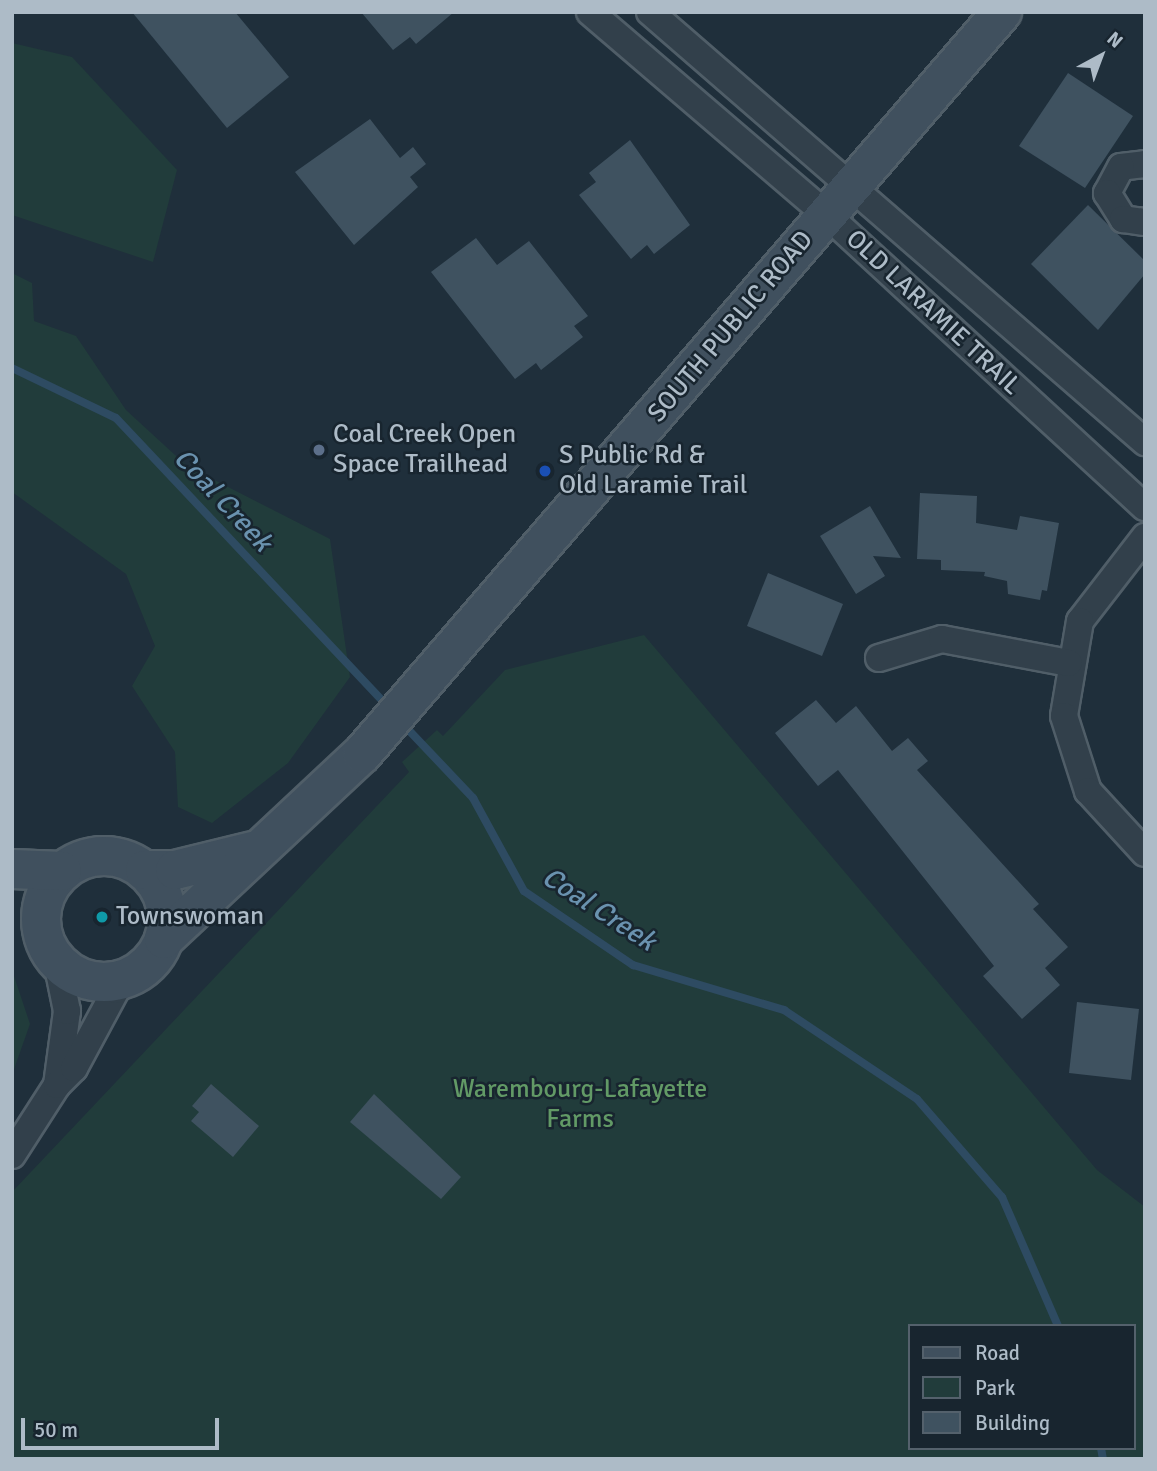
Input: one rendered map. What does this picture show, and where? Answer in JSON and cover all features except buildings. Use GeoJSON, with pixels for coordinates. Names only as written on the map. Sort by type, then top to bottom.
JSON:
{"type":"FeatureCollection","features":[{"type":"Feature","properties":{"kind":"street","name":"OLD LARAMIE TRAIL"},"geometry":{"type":"LineString","coordinates":[[590,12],[826,215],[1145,507]]}},
{"type":"Feature","properties":{"kind":"street","name":"OLD LARAMIE TRAIL"},"geometry":{"type":"LineString","coordinates":[[650,12],[853,183],[1145,442]]}},
{"type":"Feature","properties":{"kind":"street","name":"SOUTH PUBLIC ROAD"},"geometry":{"type":"LineString","coordinates":[[164,939],[255,851],[310,808],[362,754],[1002,12]]}},
{"type":"Feature","properties":{"kind":"street"},"geometry":{"type":"LineString","coordinates":[[1144,223],[1123,219],[1107,193],[1121,167],[1145,164]]}},
{"type":"Feature","properties":{"kind":"street"},"geometry":{"type":"LineString","coordinates":[[1145,537],[1085,611],[1069,663],[1064,716],[1070,748],[1088,792],[1145,853]]}},
{"type":"Feature","properties":{"kind":"street"},"geometry":{"type":"LineString","coordinates":[[878,658],[942,639],[1069,663]]}},
{"type":"Feature","properties":{"kind":"street","name":"SOUTH PUBLIC ROAD"},"geometry":{"type":"LineString","coordinates":[[145,870],[175,870],[255,851]]}},
{"type":"Feature","properties":{"kind":"street"},"geometry":{"type":"LineString","coordinates":[[12,1155],[57,1085],[74,1068],[116,990],[152,961],[164,939],[165,901],[145,870],[110,855],[83,859],[62,872],[44,897],[50,950],[66,1011],[57,1085]]}},
{"type":"Feature","properties":{"kind":"street"},"geometry":{"type":"LineString","coordinates":[[12,869],[62,872]]}},
{"type":"Feature","properties":{"kind":"street"},"geometry":{"type":"LineString","coordinates":[[12,905],[50,950],[94,981],[132,976]]}},
{"type":"Feature","properties":{"kind":"green space"},"geometry":{"type":"Polygon","coordinates":[[[12,43],[72,57],[177,170],[153,262],[12,215],[12,43]]]}},
{"type":"Feature","properties":{"kind":"green space"},"geometry":{"type":"Polygon","coordinates":[[[12,273],[32,283],[34,321],[76,336],[126,410],[187,466],[330,539],[350,677],[288,763],[212,823],[178,807],[175,752],[132,686],[155,646],[126,574],[12,492],[12,273]]]}},
{"type":"Feature","properties":{"kind":"green space","name":"Warembourg-Lafayette Farms"},"geometry":{"type":"Polygon","coordinates":[[[644,635],[1097,1170],[1145,1207],[1145,1459],[12,1459],[12,1192],[409,772],[402,762],[437,730],[443,736],[505,670],[644,635]]]}},
{"type":"Feature","properties":{"kind":"green space"},"geometry":{"type":"Polygon","coordinates":[[[12,970],[30,1024],[12,1075],[12,970]]]}},
{"type":"Feature","properties":{"kind":"waterway","name":"Coal Creek"},"geometry":{"type":"LineString","coordinates":[[12,368],[116,418],[388,707]]}},
{"type":"Feature","properties":{"kind":"waterway","name":"Coal Creek"},"geometry":{"type":"LineString","coordinates":[[401,722],[473,798],[524,891],[633,965],[784,1010],[917,1099],[1002,1197],[1057,1324]]}},
{"type":"Feature","properties":{"kind":"waterway","name":"Coal Creek"},"geometry":{"type":"LineString","coordinates":[[1101,1450],[1103,1459]]}},
{"type":"Feature","properties":{"kind":"place","name":"Coal Creek Open Space Trailhead"},"geometry":{"type":"Point","coordinates":[319,450]}},
{"type":"Feature","properties":{"kind":"place","name":"S Public Rd & Old Laramie Trail"},"geometry":{"type":"Point","coordinates":[545,471]}},
{"type":"Feature","properties":{"kind":"place","name":"Townswoman"},"geometry":{"type":"Point","coordinates":[102,917]}}]}
